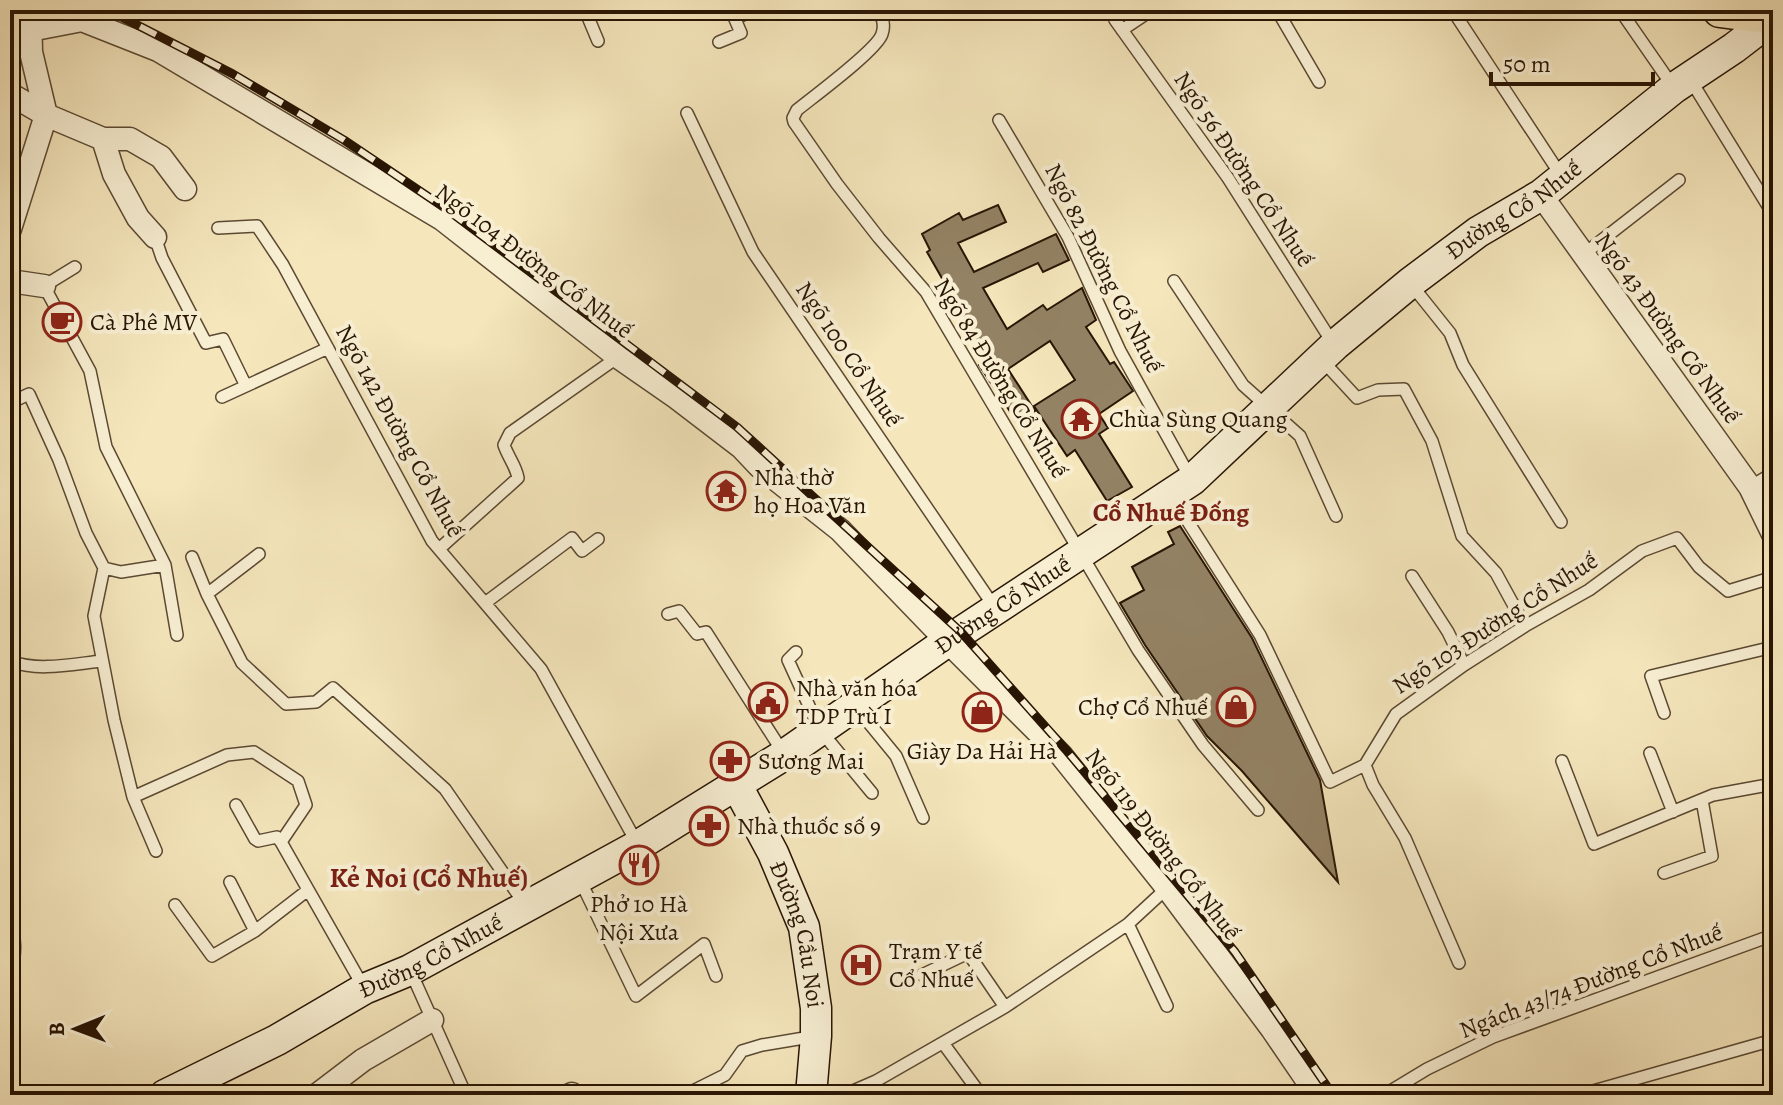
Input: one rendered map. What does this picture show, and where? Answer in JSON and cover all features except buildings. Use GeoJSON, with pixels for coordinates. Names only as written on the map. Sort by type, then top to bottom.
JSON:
{"type":"FeatureCollection","features":[{"type":"Feature","properties":{"kind":"main road"},"geometry":{"type":"LineString","coordinates":[[1720,10],[1773,18]]}},
{"type":"Feature","properties":{"kind":"main road","name":"Đường Cổ Nhuế"},"geometry":{"type":"LineString","coordinates":[[165,1095],[277,1040],[364,989],[410,970],[639,845],[784,755],[1181,487],[1327,352],[1410,283],[1478,232],[1552,186],[1682,84],[1773,18]]}},
{"type":"Feature","properties":{"kind":"main road","name":"Đường Cầu Noi"},"geometry":{"type":"LineString","coordinates":[[736,784],[773,853],[804,927],[816,1008],[811,1095]]}},
{"type":"Feature","properties":{"kind":"street"},"geometry":{"type":"LineString","coordinates":[[10,229],[46,115],[31,52],[30,20]]}},
{"type":"Feature","properties":{"kind":"street","name":"Ngõ 104 Đường Cổ Nhuế"},"geometry":{"type":"LineString","coordinates":[[30,20],[82,20],[158,50],[442,219],[618,357],[741,447],[759,466],[840,530],[948,642]]}},
{"type":"Feature","properties":{"kind":"street"},"geometry":{"type":"LineString","coordinates":[[10,94],[46,115],[103,139],[130,139],[161,157],[185,189]]}},
{"type":"Feature","properties":{"kind":"street"},"geometry":{"type":"LineString","coordinates":[[103,139],[114,174],[138,218],[155,237]]}},
{"type":"Feature","properties":{"kind":"street","name":"Ngõ 43 Đường Cổ Nhuế"},"geometry":{"type":"LineString","coordinates":[[1552,186],[1584,254],[1750,487],[1773,534]]}},
{"type":"Feature","properties":{"kind":"street"},"geometry":{"type":"LineString","coordinates":[[10,281],[44,286]]}},
{"type":"Feature","properties":{"kind":"street","name":"Ngõ 119 Đường Cổ Nhuế"},"geometry":{"type":"LineString","coordinates":[[948,642],[1061,755],[1167,888],[1317,1095]]}},
{"type":"Feature","properties":{"kind":"street"},"geometry":{"type":"LineString","coordinates":[[317,1095],[363,1060],[432,1020]]}},
{"type":"Feature","properties":{"kind":"lane"},"geometry":{"type":"LineString","coordinates":[[585,10],[598,41]]}},
{"type":"Feature","properties":{"kind":"lane"},"geometry":{"type":"LineString","coordinates":[[719,42],[741,33],[733,15],[752,10]]}},
{"type":"Feature","properties":{"kind":"lane","name":"Ngõ 56 Đường Cổ Nhuế"},"geometry":{"type":"LineString","coordinates":[[1152,10],[1118,25],[1228,178],[1327,352],[1357,398],[1378,390],[1404,389],[1432,441],[1462,536],[1496,573],[1525,626]]}},
{"type":"Feature","properties":{"kind":"lane"},"geometry":{"type":"LineString","coordinates":[[1277,10],[1319,82]]}},
{"type":"Feature","properties":{"kind":"lane"},"geometry":{"type":"LineString","coordinates":[[1620,10],[1682,84],[1773,214]]}},
{"type":"Feature","properties":{"kind":"lane","name":"Ngõ 84 Đường Cổ Nhuế"},"geometry":{"type":"LineString","coordinates":[[882,11],[882,36],[864,56],[797,110],[794,122],[837,184],[926,292],[1138,650],[1203,745],[1258,810]]}},
{"type":"Feature","properties":{"kind":"lane"},"geometry":{"type":"LineString","coordinates":[[1457,17],[1552,186]]}},
{"type":"Feature","properties":{"kind":"lane","name":"Ngõ 100 Cổ Nhuế"},"geometry":{"type":"LineString","coordinates":[[687,113],[753,252],[996,609]]}},
{"type":"Feature","properties":{"kind":"lane","name":"Ngõ 82 Đường Cổ Nhuế"},"geometry":{"type":"LineString","coordinates":[[999,120],[1068,237],[1181,487]]}},
{"type":"Feature","properties":{"kind":"lane"},"geometry":{"type":"LineString","coordinates":[[1584,254],[1679,180]]}},
{"type":"Feature","properties":{"kind":"lane","name":"Ngõ 142 Đường Cổ Nhuế"},"geometry":{"type":"LineString","coordinates":[[218,228],[257,226],[283,265],[432,541],[541,669],[639,845]]}},
{"type":"Feature","properties":{"kind":"lane"},"geometry":{"type":"LineString","coordinates":[[155,237],[162,258],[206,343],[223,339],[246,386]]}},
{"type":"Feature","properties":{"kind":"lane"},"geometry":{"type":"LineString","coordinates":[[75,267],[44,286],[90,371],[106,447],[165,565],[177,635]]}},
{"type":"Feature","properties":{"kind":"lane"},"geometry":{"type":"LineString","coordinates":[[1174,281],[1243,385],[1300,436],[1336,516]]}},
{"type":"Feature","properties":{"kind":"lane"},"geometry":{"type":"LineString","coordinates":[[1410,283],[1450,333],[1463,365],[1561,522]]}},
{"type":"Feature","properties":{"kind":"lane"},"geometry":{"type":"LineString","coordinates":[[222,397],[328,348]]}},
{"type":"Feature","properties":{"kind":"lane"},"geometry":{"type":"LineString","coordinates":[[439,549],[518,478],[504,445],[510,433],[618,357]]}},
{"type":"Feature","properties":{"kind":"lane"},"geometry":{"type":"LineString","coordinates":[[10,403],[29,394],[59,460],[86,533],[104,568],[94,616],[102,661],[133,797],[156,851]]}},
{"type":"Feature","properties":{"kind":"lane"},"geometry":{"type":"LineString","coordinates":[[1750,487],[1773,473]]}},
{"type":"Feature","properties":{"kind":"lane"},"geometry":{"type":"LineString","coordinates":[[1181,487],[1260,635],[1330,782],[1365,765],[1373,785],[1405,838],[1459,963]]}},
{"type":"Feature","properties":{"kind":"lane"},"geometry":{"type":"LineString","coordinates":[[485,603],[572,538],[582,551],[598,539]]}},
{"type":"Feature","properties":{"kind":"lane","name":"Ngõ 103 Đường Cổ Nhuế"},"geometry":{"type":"LineString","coordinates":[[1365,765],[1396,714],[1464,665],[1589,590],[1642,551],[1677,538],[1699,567],[1728,591],[1773,579]]}},
{"type":"Feature","properties":{"kind":"lane"},"geometry":{"type":"LineString","coordinates":[[207,594],[259,554]]}},
{"type":"Feature","properties":{"kind":"lane"},"geometry":{"type":"LineString","coordinates":[[192,557],[242,663],[286,704],[316,702],[333,688],[445,789],[526,906]]}},
{"type":"Feature","properties":{"kind":"lane"},"geometry":{"type":"LineString","coordinates":[[104,568],[121,572],[165,565]]}},
{"type":"Feature","properties":{"kind":"lane"},"geometry":{"type":"LineString","coordinates":[[1412,576],[1448,632],[1464,665]]}},
{"type":"Feature","properties":{"kind":"lane"},"geometry":{"type":"LineString","coordinates":[[668,614],[679,611],[697,634],[706,632],[784,755]]}},
{"type":"Feature","properties":{"kind":"lane"},"geometry":{"type":"LineString","coordinates":[[1664,713],[1651,676],[1773,647]]}},
{"type":"Feature","properties":{"kind":"lane"},"geometry":{"type":"LineString","coordinates":[[796,652],[788,660],[820,730],[872,793]]}},
{"type":"Feature","properties":{"kind":"lane"},"geometry":{"type":"LineString","coordinates":[[10,661],[22,666],[102,661]]}},
{"type":"Feature","properties":{"kind":"lane"},"geometry":{"type":"LineString","coordinates":[[854,706],[896,756],[923,818]]}},
{"type":"Feature","properties":{"kind":"lane"},"geometry":{"type":"LineString","coordinates":[[133,797],[227,755],[254,752],[298,781],[306,805],[281,842]]}},
{"type":"Feature","properties":{"kind":"lane"},"geometry":{"type":"LineString","coordinates":[[1650,753],[1673,812]]}},
{"type":"Feature","properties":{"kind":"lane"},"geometry":{"type":"LineString","coordinates":[[1562,761],[1594,844],[1713,795],[1773,784]]}},
{"type":"Feature","properties":{"kind":"lane"},"geometry":{"type":"LineString","coordinates":[[1664,873],[1712,856],[1702,800]]}},
{"type":"Feature","properties":{"kind":"lane"},"geometry":{"type":"LineString","coordinates":[[236,805],[255,839],[277,837],[281,842],[364,989]]}},
{"type":"Feature","properties":{"kind":"lane"},"geometry":{"type":"LineString","coordinates":[[579,877],[636,996],[704,944],[716,976]]}},
{"type":"Feature","properties":{"kind":"lane"},"geometry":{"type":"LineString","coordinates":[[230,882],[255,931]]}},
{"type":"Feature","properties":{"kind":"lane"},"geometry":{"type":"LineString","coordinates":[[838,1095],[876,1081],[1005,1007],[1128,924],[1167,888]]}},
{"type":"Feature","properties":{"kind":"lane"},"geometry":{"type":"LineString","coordinates":[[175,905],[212,956],[255,931],[308,890]]}},
{"type":"Feature","properties":{"kind":"lane"},"geometry":{"type":"LineString","coordinates":[[10,913],[16,944],[10,977]]}},
{"type":"Feature","properties":{"kind":"lane"},"geometry":{"type":"LineString","coordinates":[[1128,924],[1167,1006]]}},
{"type":"Feature","properties":{"kind":"lane","name":"Ngách 43/74 Đường Cổ Nhuế"},"geometry":{"type":"LineString","coordinates":[[1384,1095],[1427,1069],[1493,1037],[1773,935]]}},
{"type":"Feature","properties":{"kind":"lane"},"geometry":{"type":"LineString","coordinates":[[922,975],[968,953],[1005,1007]]}},
{"type":"Feature","properties":{"kind":"lane"},"geometry":{"type":"LineString","coordinates":[[410,970],[466,1095]]}},
{"type":"Feature","properties":{"kind":"lane"},"geometry":{"type":"LineString","coordinates":[[685,1095],[725,1075],[742,1051],[816,1036]]}},
{"type":"Feature","properties":{"kind":"lane"},"geometry":{"type":"LineString","coordinates":[[1579,1095],[1773,1040]]}},
{"type":"Feature","properties":{"kind":"lane"},"geometry":{"type":"LineString","coordinates":[[943,1043],[981,1095]]}},
{"type":"Feature","properties":{"kind":"lane"},"geometry":{"type":"LineString","coordinates":[[10,1071],[15,1095]]}},
{"type":"Feature","properties":{"kind":"railway"},"geometry":{"type":"LineString","coordinates":[[108,10],[233,74],[344,140],[445,208],[737,427],[961,632],[1067,751],[1235,952],[1333,1095]]}},
{"type":"Feature","properties":{"kind":"place","name":"Cà Phê MV"},"geometry":{"type":"Point","coordinates":[62,322]}},
{"type":"Feature","properties":{"kind":"place","name":"Chùa Sùng Quang"},"geometry":{"type":"Point","coordinates":[1081,419]}},
{"type":"Feature","properties":{"kind":"place","name":"Nhà thờ họ Hoa Văn"},"geometry":{"type":"Point","coordinates":[726,491]}},
{"type":"Feature","properties":{"kind":"place","name":"Nhà văn hóa TDP Trù I"},"geometry":{"type":"Point","coordinates":[768,702]}},
{"type":"Feature","properties":{"kind":"place","name":"Chợ Cổ Nhuế"},"geometry":{"type":"Point","coordinates":[1236,707]}},
{"type":"Feature","properties":{"kind":"place","name":"Giày Da Hải Hà"},"geometry":{"type":"Point","coordinates":[982,712]}},
{"type":"Feature","properties":{"kind":"place","name":"Sương Mai"},"geometry":{"type":"Point","coordinates":[730,761]}},
{"type":"Feature","properties":{"kind":"place","name":"Nhà thuốc số 9"},"geometry":{"type":"Point","coordinates":[709,826]}},
{"type":"Feature","properties":{"kind":"place","name":"Phở 10 Hà Nội Xưa"},"geometry":{"type":"Point","coordinates":[639,865]}},
{"type":"Feature","properties":{"kind":"place","name":"Trạm Y tế Cổ Nhuế"},"geometry":{"type":"Point","coordinates":[861,965]}},
{"type":"Feature","properties":{"kind":"district","name":"Cổ Nhuế Đống"},"geometry":{"type":"Point","coordinates":[1171,512]}},
{"type":"Feature","properties":{"kind":"district","name":"Kẻ Noi (Cổ Nhuế)"},"geometry":{"type":"Point","coordinates":[429,878]}}]}
